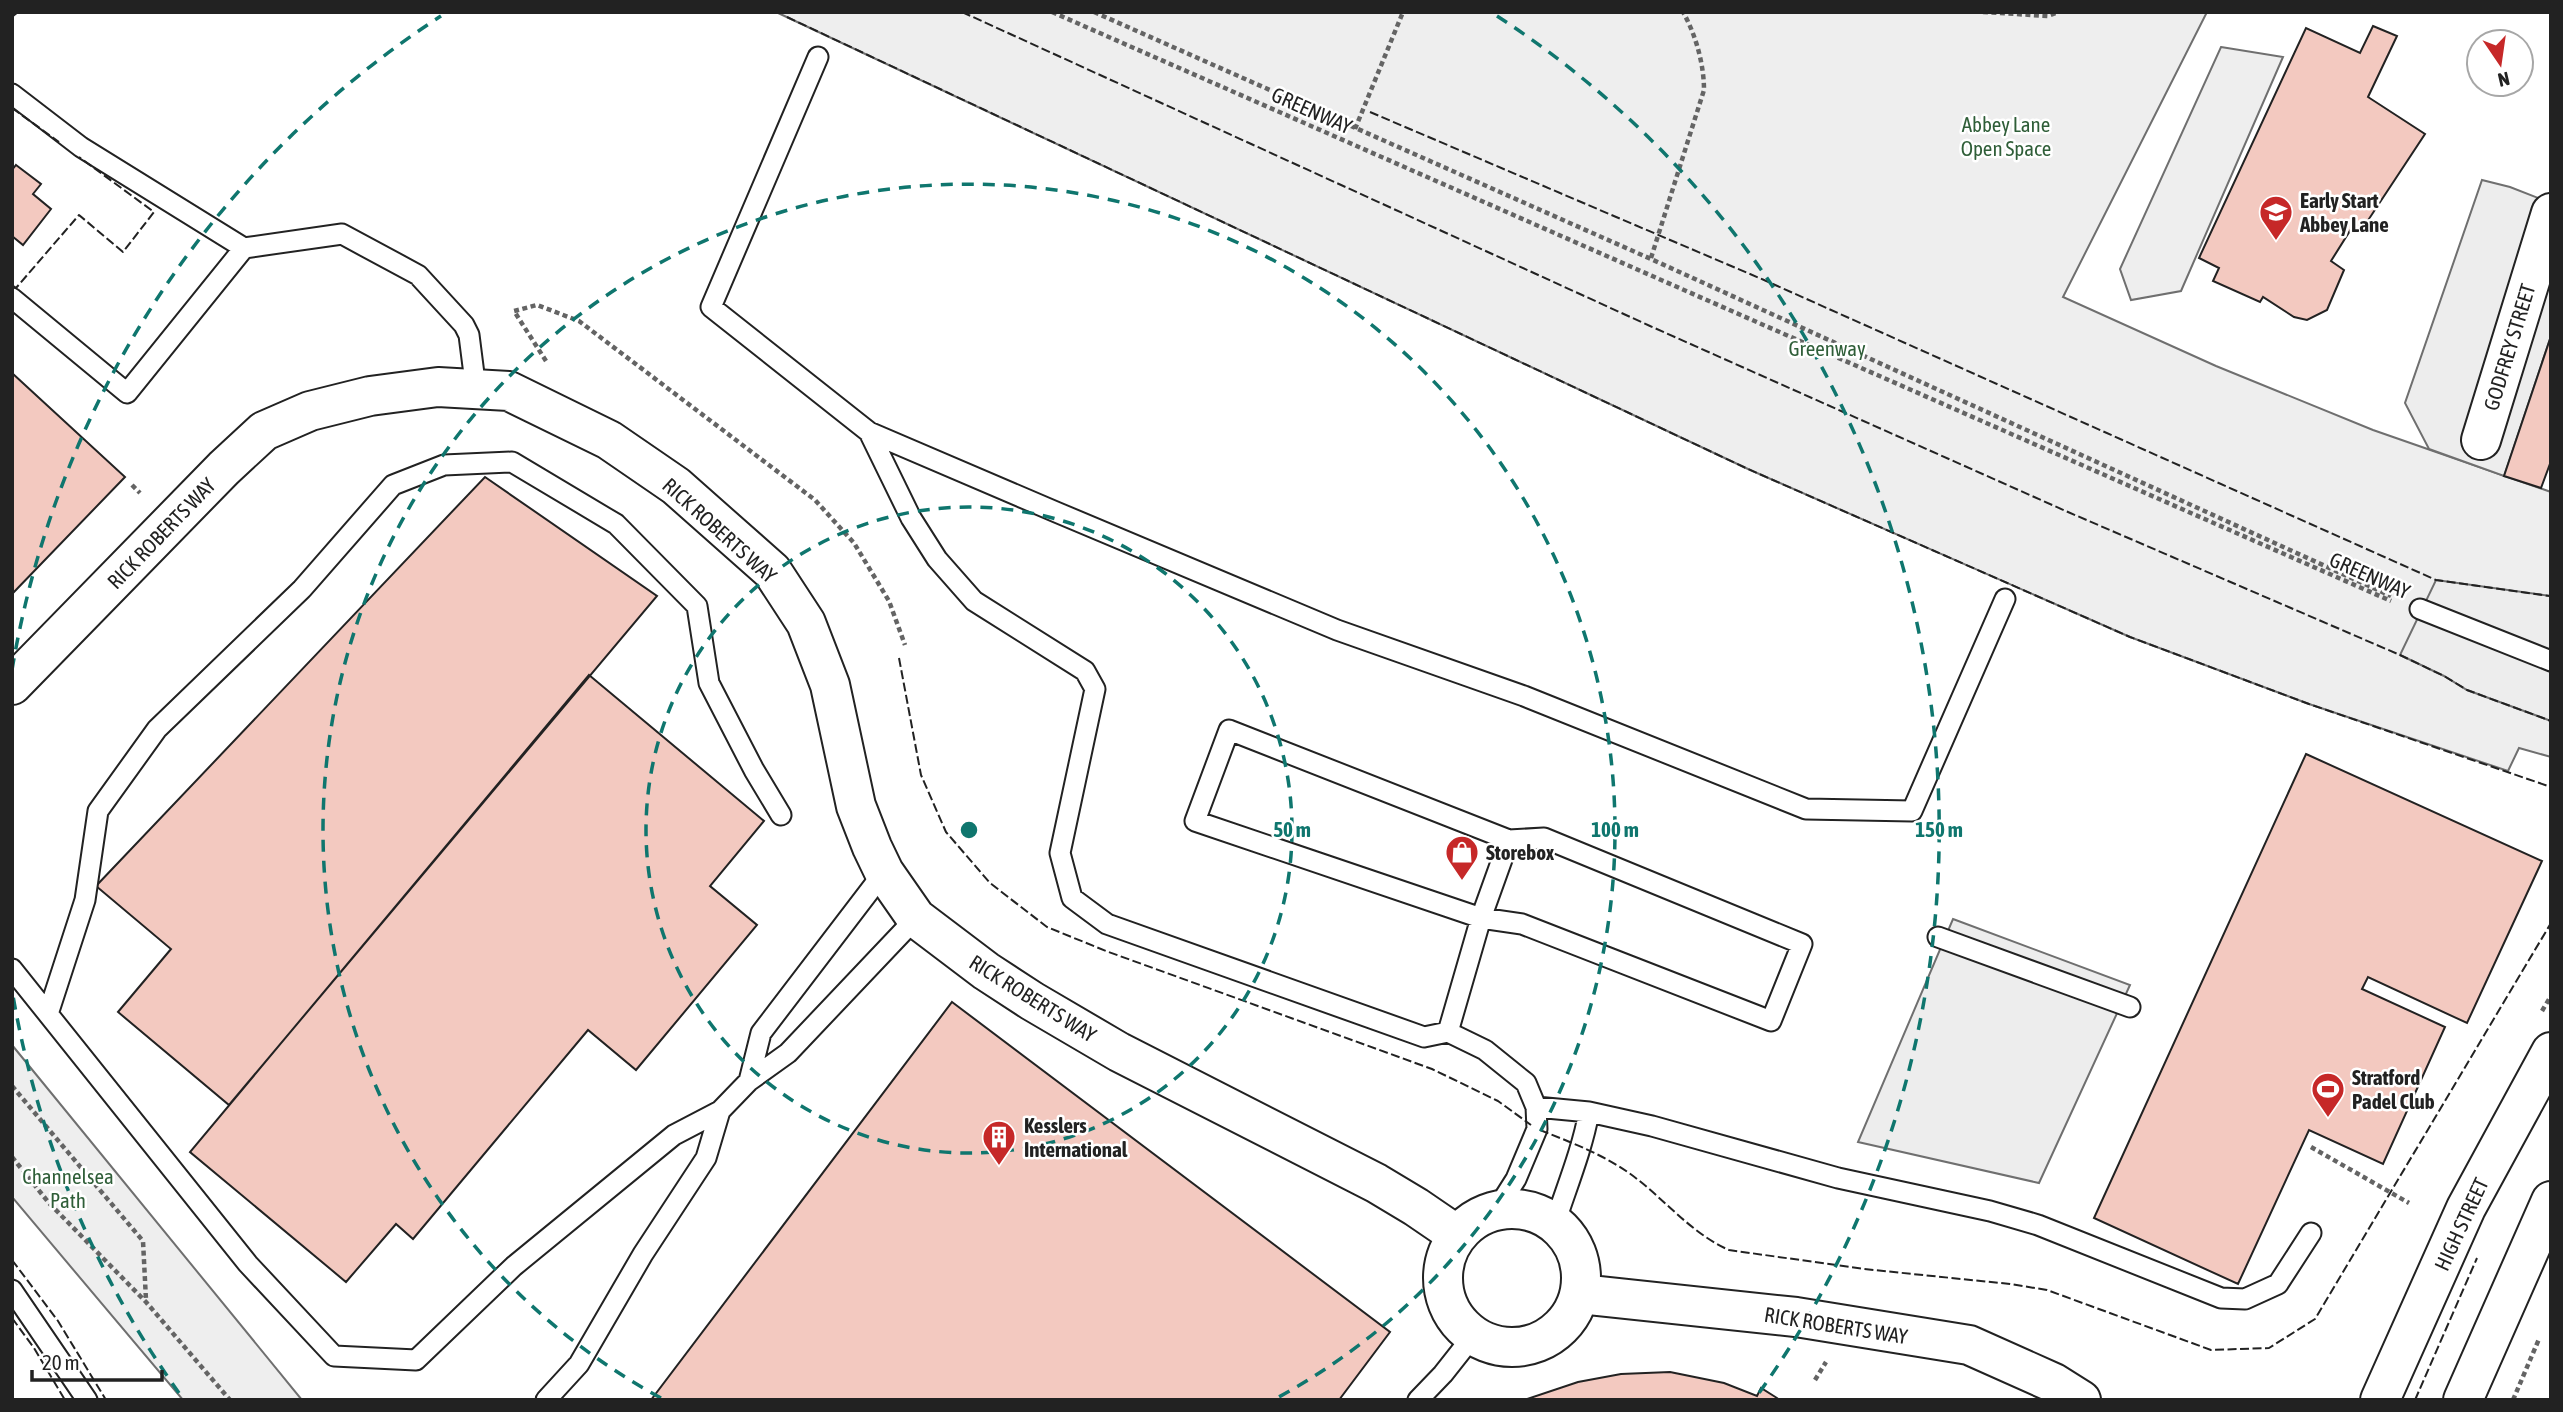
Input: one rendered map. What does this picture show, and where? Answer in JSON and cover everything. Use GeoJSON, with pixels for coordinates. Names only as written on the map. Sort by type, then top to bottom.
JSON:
{"type":"FeatureCollection","features":[{"type":"Feature","properties":{"kind":"street","name":"GODFREY STREET"},"geometry":{"type":"LineString","coordinates":[[2481,440],[2551,213]]}},
{"type":"Feature","properties":{"kind":"street","name":"RICK ROBERTS WAY"},"geometry":{"type":"LineString","coordinates":[[12,685],[224,468],[264,431],[310,411],[370,396],[438,387],[509,391],[609,440],[676,486],[772,571],[806,623],[831,685],[856,806],[872,847],[884,872],[916,918],[1032,1002],[1119,1052],[1376,1183],[1457,1235]]}},
{"type":"Feature","properties":{"kind":"street","name":"HIGH STREET"},"geometry":{"type":"LineString","coordinates":[[2380,1400],[2466,1208],[2551,1052]]}},
{"type":"Feature","properties":{"kind":"street"},"geometry":{"type":"LineString","coordinates":[[2462,1398],[2551,1202]]}},
{"type":"Feature","properties":{"kind":"street"},"geometry":{"type":"LineString","coordinates":[[1497,1209],[1528,1210],[1555,1223],[1569,1237],[1578,1255],[1580,1294],[1572,1315],[1557,1331],[1537,1343],[1516,1348],[1493,1345],[1473,1336],[1453,1315],[1443,1289],[1444,1261],[1457,1235],[1475,1219],[1497,1209]]}},
{"type":"Feature","properties":{"kind":"street","name":"RICK ROBERTS WAY"},"geometry":{"type":"LineString","coordinates":[[1580,1294],[1796,1317],[1969,1345],[2054,1383],[2081,1400]]}},
{"type":"Feature","properties":{"kind":"lane"},"geometry":{"type":"LineString","coordinates":[[818,57],[711,307],[869,432],[1337,630],[1524,696],[1806,809],[1912,811],[2005,599]]}},
{"type":"Feature","properties":{"kind":"lane"},"geometry":{"type":"LineString","coordinates":[[12,94],[81,147],[244,248],[342,234],[418,275],[464,325],[469,335],[475,390]]}},
{"type":"Feature","properties":{"kind":"lane"},"geometry":{"type":"LineString","coordinates":[[12,298],[127,393],[244,248]]}},
{"type":"Feature","properties":{"kind":"lane"},"geometry":{"type":"LineString","coordinates":[[869,432],[911,518],[937,559],[974,601],[1085,671],[1095,690],[1060,853],[1072,898],[1107,924],[1424,1037],[1448,1032],[1485,1050],[1525,1083],[1536,1107],[1537,1129],[1516,1179],[1497,1209]]}},
{"type":"Feature","properties":{"kind":"lane"},"geometry":{"type":"LineString","coordinates":[[48,1014],[85,900],[98,811],[158,729],[302,589],[393,485],[444,465],[512,462],[616,524],[697,606],[709,683],[754,770],[781,815]]}},
{"type":"Feature","properties":{"kind":"lane"},"geometry":{"type":"LineString","coordinates":[[2420,609],[2551,661]]}},
{"type":"Feature","properties":{"kind":"lane"},"geometry":{"type":"LineString","coordinates":[[1229,730],[1509,840],[1544,838],[1802,944],[1771,1021],[1522,924],[1481,918],[1195,821],[1229,730]]}},
{"type":"Feature","properties":{"kind":"lane"},"geometry":{"type":"LineString","coordinates":[[1448,1032],[1481,918],[1509,840]]}},
{"type":"Feature","properties":{"kind":"lane"},"geometry":{"type":"LineString","coordinates":[[749,1081],[761,1033],[884,872]]}},
{"type":"Feature","properties":{"kind":"lane"},"geometry":{"type":"LineString","coordinates":[[12,970],[248,1264],[334,1356],[416,1360],[514,1266],[674,1135],[720,1111],[749,1081],[788,1053],[916,918]]}},
{"type":"Feature","properties":{"kind":"lane"},"geometry":{"type":"LineString","coordinates":[[1938,937],[2130,1007]]}},
{"type":"Feature","properties":{"kind":"lane"},"geometry":{"type":"LineString","coordinates":[[1536,1107],[1589,1112],[1652,1126],[1839,1178],[1990,1211],[2038,1225],[2221,1298],[2245,1299],[2278,1284],[2311,1233]]}},
{"type":"Feature","properties":{"kind":"lane"},"geometry":{"type":"LineString","coordinates":[[545,1400],[579,1364],[643,1254],[706,1158],[720,1111]]}},
{"type":"Feature","properties":{"kind":"lane"},"geometry":{"type":"LineString","coordinates":[[1555,1223],[1573,1167],[1583,1147],[1589,1112]]}},
{"type":"Feature","properties":{"kind":"lane"},"geometry":{"type":"LineString","coordinates":[[12,1290],[87,1400]]}},
{"type":"Feature","properties":{"kind":"lane"},"geometry":{"type":"LineString","coordinates":[[1418,1400],[1473,1336]]}},
{"type":"Feature","properties":{"kind":"path","name":"GREENWAY"},"geometry":{"type":"LineString","coordinates":[[1052,12],[2413,611],[2420,609]]}},
{"type":"Feature","properties":{"kind":"path","name":"GREENWAY"},"geometry":{"type":"LineString","coordinates":[[1094,12],[1650,259],[2420,609]]}},
{"type":"Feature","properties":{"kind":"path"},"geometry":{"type":"LineString","coordinates":[[1354,129],[1403,12]]}},
{"type":"Feature","properties":{"kind":"path"},"geometry":{"type":"LineString","coordinates":[[1650,259],[1704,90],[1704,71],[1683,12]]}},
{"type":"Feature","properties":{"kind":"path"},"geometry":{"type":"LineString","coordinates":[[1983,12],[2048,16],[2058,12]]}},
{"type":"Feature","properties":{"kind":"path"},"geometry":{"type":"LineString","coordinates":[[549,410],[551,369],[514,310],[537,305],[579,321],[815,500],[854,543],[889,601],[905,645]]}},
{"type":"Feature","properties":{"kind":"path"},"geometry":{"type":"LineString","coordinates":[[12,1086],[143,1241],[146,1302]]}},
{"type":"Feature","properties":{"kind":"path"},"geometry":{"type":"LineString","coordinates":[[2311,1147],[2409,1203]]}},
{"type":"Feature","properties":{"kind":"path"},"geometry":{"type":"LineString","coordinates":[[12,1157],[49,1203],[146,1302],[230,1400]]}},
{"type":"Feature","properties":{"kind":"path"},"geometry":{"type":"LineString","coordinates":[[2513,1400],[2540,1337]]}},
{"type":"Feature","properties":{"kind":"green space","name":"Greenway"},"geometry":{"type":"Polygon","coordinates":[[[776,12],[2207,12],[2063,297],[2216,366],[2373,430],[2551,492],[2551,757],[2519,748],[2508,771],[2309,704],[2130,637],[1748,469],[776,12]]]}},
{"type":"Feature","properties":{"kind":"green space"},"geometry":{"type":"Polygon","coordinates":[[[2221,47],[2283,57],[2181,291],[2131,300],[2120,269],[2221,47]]]}},
{"type":"Feature","properties":{"kind":"green space","name":"Channelsea Path"},"geometry":{"type":"Polygon","coordinates":[[[12,1045],[302,1400],[183,1400],[12,1197],[12,1045]]]}},
{"type":"Feature","properties":{"kind":"shaded area"},"geometry":{"type":"Polygon","coordinates":[[[2482,180],[2510,187],[2551,203],[2551,336],[2504,476],[2429,449],[2405,403],[2482,180]]]}},
{"type":"Feature","properties":{"kind":"shaded area"},"geometry":{"type":"Polygon","coordinates":[[[2436,580],[2551,596],[2551,721],[2467,690],[2400,655],[2436,580]]]}},
{"type":"Feature","properties":{"kind":"shaded area"},"geometry":{"type":"Polygon","coordinates":[[[1953,919],[2130,985],[2039,1183],[1858,1142],[1953,919]]]}},
{"type":"Feature","properties":{"kind":"building"},"geometry":{"type":"Polygon","coordinates":[[[2373,26],[2397,36],[2368,97],[2425,134],[2361,231],[2353,226],[2331,261],[2344,270],[2327,310],[2307,320],[2294,317],[2263,297],[2260,302],[2213,281],[2219,268],[2199,258],[2306,28],[2360,53],[2373,26]]]}},
{"type":"Feature","properties":{"kind":"building"},"geometry":{"type":"Polygon","coordinates":[[[16,165],[41,184],[33,194],[51,209],[23,245],[12,236],[12,170],[16,165]]]}},
{"type":"Feature","properties":{"kind":"building"},"geometry":{"type":"Polygon","coordinates":[[[2551,336],[2551,461],[2541,488],[2504,476],[2551,336]]]}},
{"type":"Feature","properties":{"kind":"building"},"geometry":{"type":"Polygon","coordinates":[[[12,373],[125,477],[13,593],[12,592],[12,373]]]}},
{"type":"Feature","properties":{"kind":"building"},"geometry":{"type":"Polygon","coordinates":[[[485,477],[657,596],[229,1105],[118,1012],[171,949],[96,886],[485,477]]]}},
{"type":"Feature","properties":{"kind":"building"},"geometry":{"type":"Polygon","coordinates":[[[589,675],[764,821],[710,886],[757,925],[636,1070],[588,1030],[413,1239],[396,1224],[346,1282],[190,1152],[589,675]]]}},
{"type":"Feature","properties":{"kind":"building"},"geometry":{"type":"Polygon","coordinates":[[[2306,754],[2542,861],[2467,1023],[2368,977],[2362,989],[2445,1027],[2383,1164],[2309,1130],[2238,1284],[2094,1218],[2306,754]]]}},
{"type":"Feature","properties":{"kind":"building","name":"Kesslers International"},"geometry":{"type":"Polygon","coordinates":[[[952,1002],[1390,1332],[1339,1400],[651,1400],[952,1002]]]}},
{"type":"Feature","properties":{"kind":"building"},"geometry":{"type":"Polygon","coordinates":[[[1670,1372],[1724,1383],[1757,1396],[1761,1388],[1777,1398],[1524,1400],[1578,1382],[1621,1374],[1670,1372]]]}},
{"type":"Feature","properties":{"kind":"fence"},"geometry":{"type":"LineString","coordinates":[[962,12],[1650,326],[2068,512],[2400,655],[2467,690],[2551,721]]}},
{"type":"Feature","properties":{"kind":"fence"},"geometry":{"type":"LineString","coordinates":[[787,17],[1748,469],[2130,637],[2309,704],[2551,787]]}},
{"type":"Feature","properties":{"kind":"fence"},"geometry":{"type":"LineString","coordinates":[[12,108],[59,142]]}},
{"type":"Feature","properties":{"kind":"fence"},"geometry":{"type":"LineString","coordinates":[[1370,112],[1764,280],[2436,580],[2550,596]]}},
{"type":"Feature","properties":{"kind":"fence"},"geometry":{"type":"LineString","coordinates":[[12,285],[16,288],[79,215],[123,252],[154,212],[79,157]]}},
{"type":"Feature","properties":{"kind":"fence"},"geometry":{"type":"LineString","coordinates":[[899,658],[921,775],[946,832],[990,883],[1047,927],[1106,951],[1432,1069],[1498,1101],[1531,1125]]}},
{"type":"Feature","properties":{"kind":"fence"},"geometry":{"type":"LineString","coordinates":[[1540,1130],[1619,1166],[1702,1234],[1729,1250],[2047,1290],[2211,1350],[2269,1348],[2315,1319],[2551,923]]}},
{"type":"Feature","properties":{"kind":"fence"},"geometry":{"type":"LineString","coordinates":[[2415,1400],[2477,1258]]}},
{"type":"Feature","properties":{"kind":"fence"},"geometry":{"type":"LineString","coordinates":[[12,1260],[58,1321],[106,1400]]}},
{"type":"Feature","properties":{"kind":"fence"},"geometry":{"type":"LineString","coordinates":[[12,1318],[34,1348],[65,1400]]}},
{"type":"Feature","properties":{"kind":"wall"},"geometry":{"type":"LineString","coordinates":[[12,16],[17,12]]}},
{"type":"Feature","properties":{"kind":"place","name":"Early Start Abbey Lane"},"geometry":{"type":"Point","coordinates":[2276,242]}},
{"type":"Feature","properties":{"kind":"place","name":"Storebox"},"geometry":{"type":"Point","coordinates":[1462,882]}},
{"type":"Feature","properties":{"kind":"place","name":"Stratford Padel Club"},"geometry":{"type":"Point","coordinates":[2328,1119]}},
{"type":"Feature","properties":{"kind":"place","name":"Kesslers International"},"geometry":{"type":"Point","coordinates":[999,1167]}},
{"type":"Feature","properties":{"kind":"park label","name":"Abbey Lane Open Space"},"geometry":{"type":"Point","coordinates":[2006,136]}}]}
